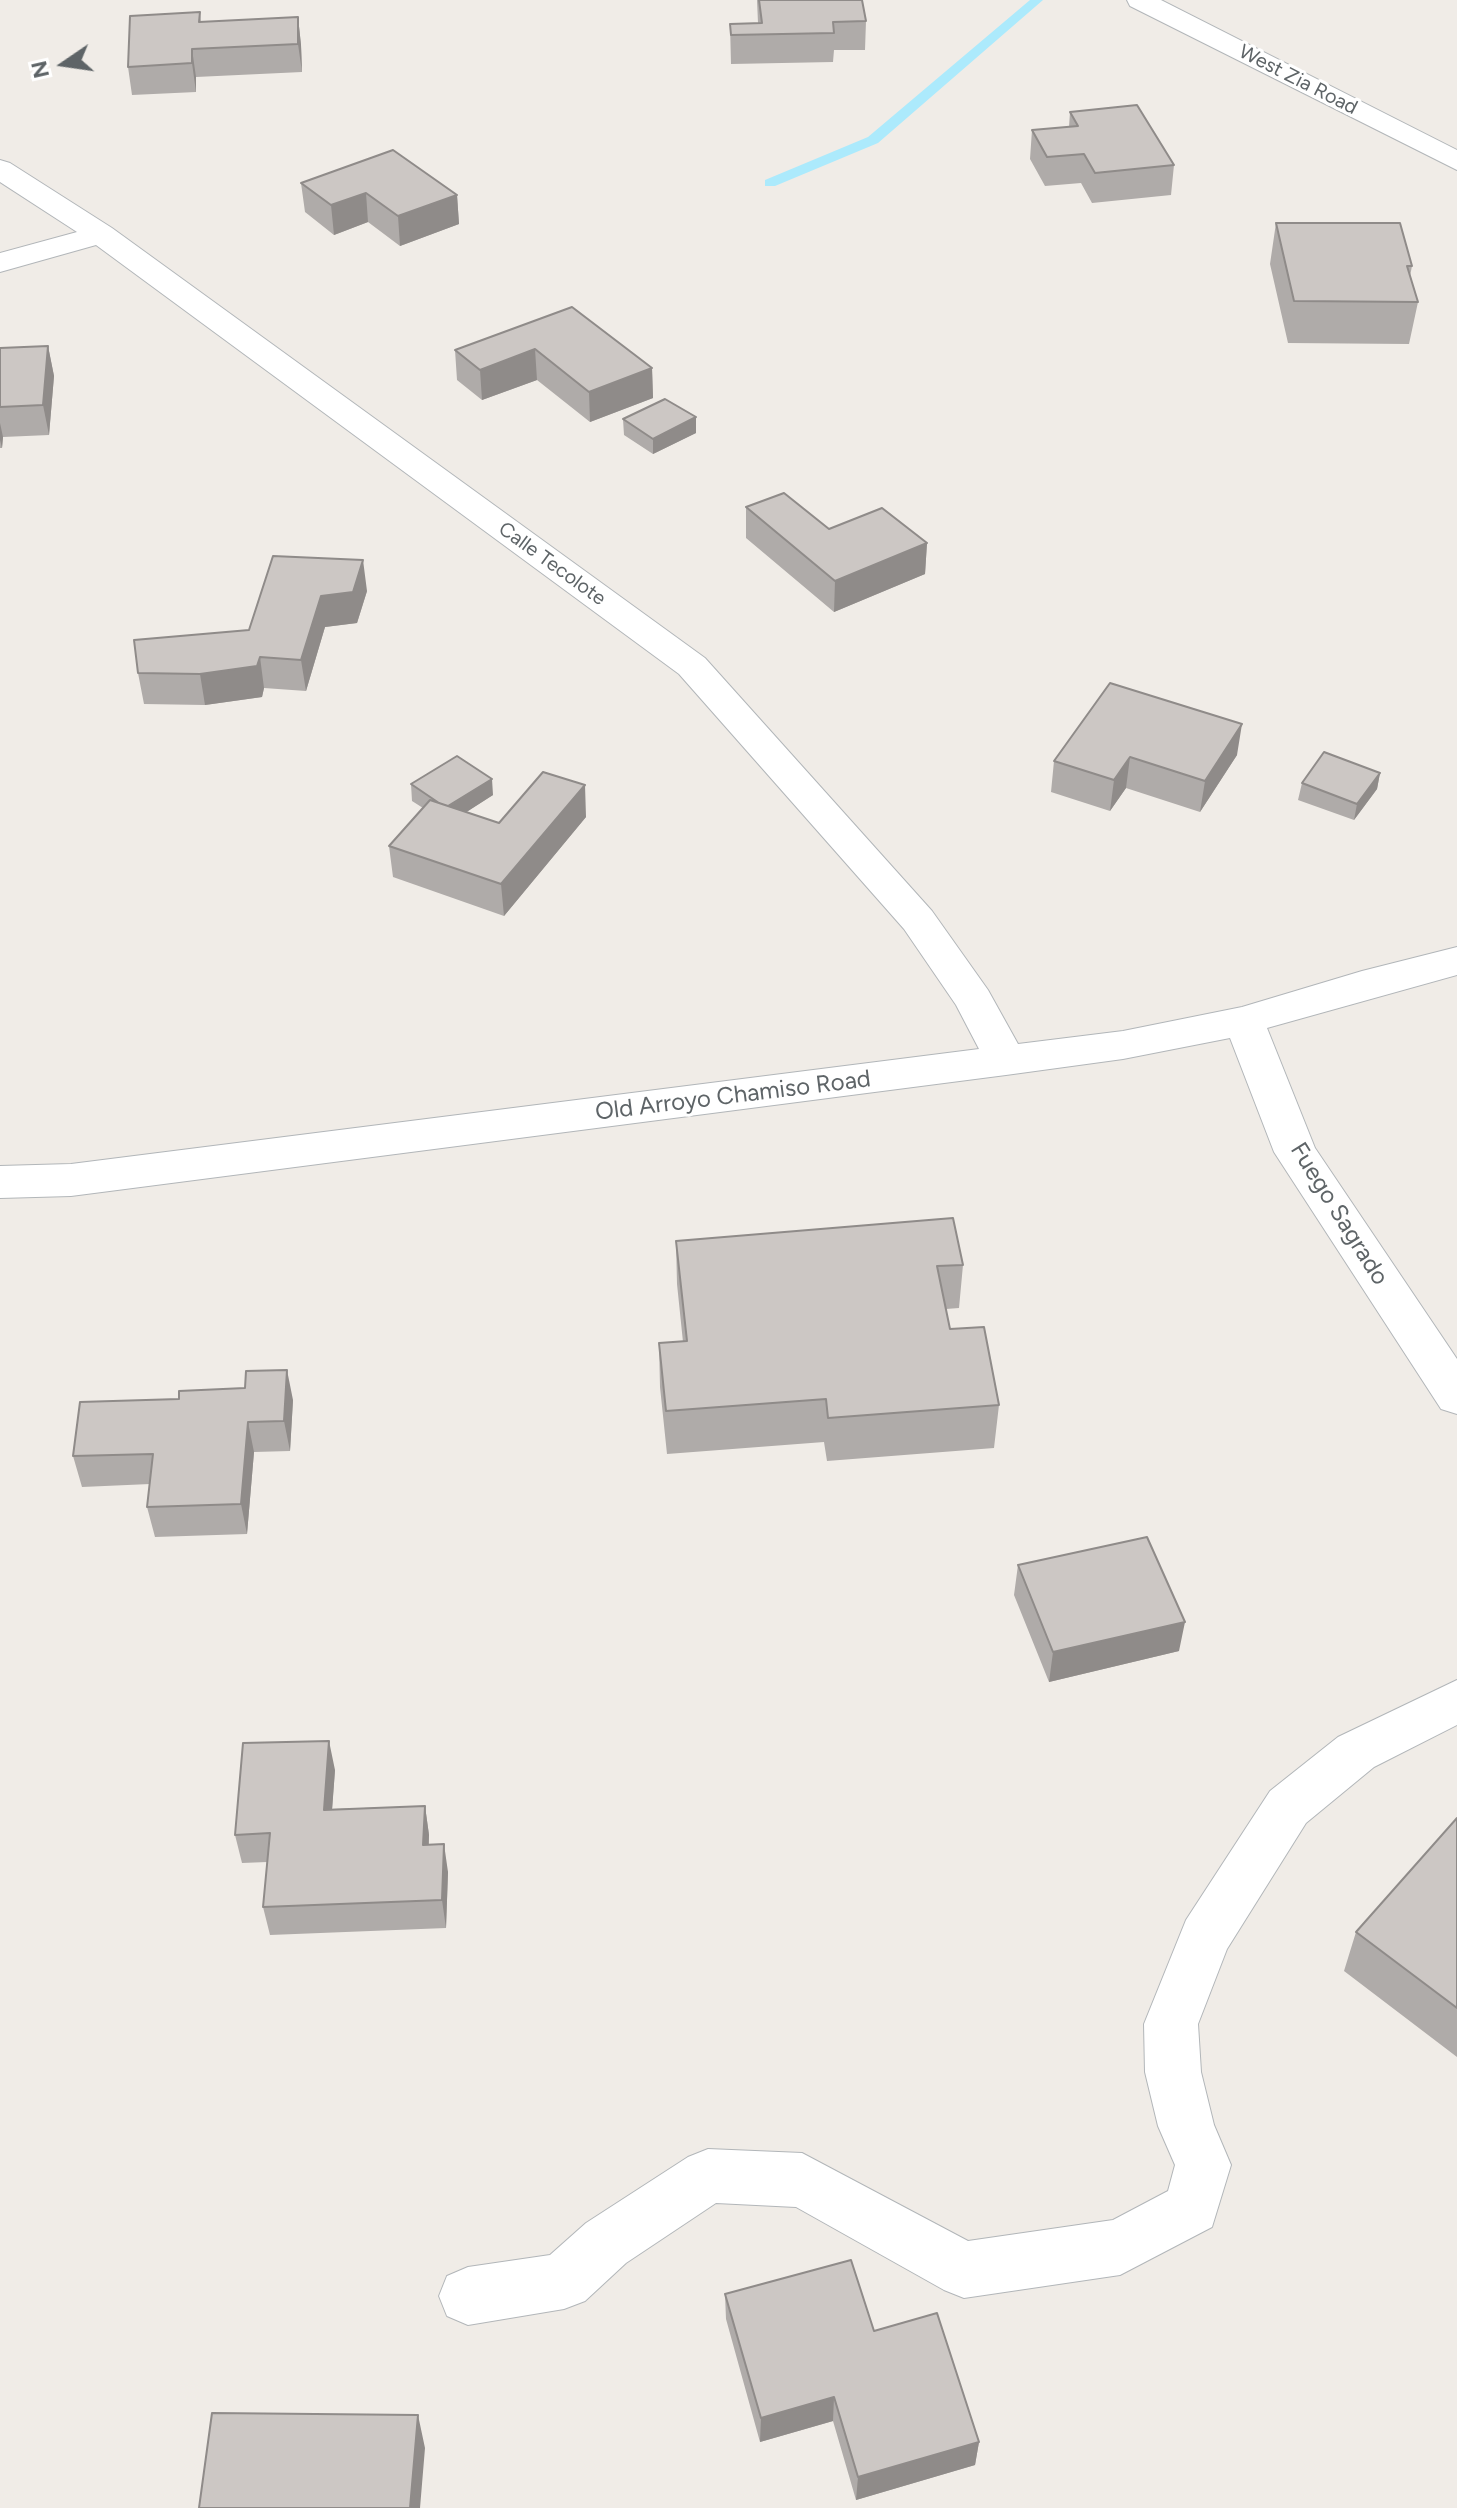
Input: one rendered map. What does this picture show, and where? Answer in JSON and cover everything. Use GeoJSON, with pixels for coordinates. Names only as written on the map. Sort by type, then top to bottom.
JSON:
{"type":"FeatureCollection","features":[{"type":"Feature","properties":{"kind":"street","name":"West Zia Road"},"geometry":{"type":"LineString","coordinates":[[1140,0],[1457,161]]}},
{"type":"Feature","properties":{"kind":"street","name":"Calle Tecolote"},"geometry":{"type":"LineString","coordinates":[[0,169],[101,234],[692,666],[918,920],[974,1000],[1006,1061]]}},
{"type":"Feature","properties":{"kind":"street"},"geometry":{"type":"LineString","coordinates":[[0,263],[101,234]]}},
{"type":"Feature","properties":{"kind":"street","name":"Old Arroyo Chamiso Road"},"geometry":{"type":"LineString","coordinates":[[0,1182],[71,1180],[1123,1045],[1244,1021],[1362,985],[1457,961]]}},
{"type":"Feature","properties":{"kind":"street","name":"Fuego Sagrado"},"geometry":{"type":"LineString","coordinates":[[1244,1021],[1295,1152],[1457,1396]]}},
{"type":"Feature","properties":{"kind":"street"},"geometry":{"type":"LineString","coordinates":[[468,2296],[564,2281],[606,2243],[708,2176],[802,2180],[964,2270],[1120,2247],[1192,2208],[1203,2165],[1186,2126],[1173,2072],[1171,2024],[1205,1937],[1288,1807],[1356,1752],[1457,1701]]}},
{"type":"Feature","properties":{"kind":"building"},"geometry":{"type":"Polygon","coordinates":[[[759,0],[862,0],[866,21],[833,22],[834,33],[731,35],[730,24],[762,23],[759,0]]]}},
{"type":"Feature","properties":{"kind":"building"},"geometry":{"type":"Polygon","coordinates":[[[200,12],[199,22],[298,17],[298,44],[192,49],[192,63],[128,67],[130,16],[200,12]]]}},
{"type":"Feature","properties":{"kind":"building"},"geometry":{"type":"Polygon","coordinates":[[[1137,105],[1174,165],[1095,173],[1084,154],[1047,157],[1032,130],[1078,126],[1070,112],[1137,105]]]}},
{"type":"Feature","properties":{"kind":"building"},"geometry":{"type":"Polygon","coordinates":[[[393,150],[457,195],[398,216],[366,193],[331,205],[301,183],[393,150]]]}},
{"type":"Feature","properties":{"kind":"building"},"geometry":{"type":"Polygon","coordinates":[[[1276,223],[1400,223],[1412,266],[1407,266],[1418,302],[1294,301],[1276,223]]]}},
{"type":"Feature","properties":{"kind":"building"},"geometry":{"type":"Polygon","coordinates":[[[572,307],[652,368],[589,392],[535,349],[480,370],[455,350],[572,307]]]}},
{"type":"Feature","properties":{"kind":"building"},"geometry":{"type":"Polygon","coordinates":[[[48,346],[43,405],[0,407],[0,348],[48,346]]]}},
{"type":"Feature","properties":{"kind":"building"},"geometry":{"type":"Polygon","coordinates":[[[665,399],[696,417],[653,439],[623,419],[665,399]]]}},
{"type":"Feature","properties":{"kind":"building"},"geometry":{"type":"Polygon","coordinates":[[[784,493],[829,529],[882,508],[927,543],[835,581],[746,507],[784,493]]]}},
{"type":"Feature","properties":{"kind":"building"},"geometry":{"type":"Polygon","coordinates":[[[273,556],[363,560],[353,592],[321,596],[301,660],[260,657],[257,666],[200,674],[138,673],[134,640],[249,630],[273,556]]]}},
{"type":"Feature","properties":{"kind":"building"},"geometry":{"type":"Polygon","coordinates":[[[1110,683],[1242,724],[1205,781],[1130,757],[1114,780],[1054,761],[1110,683]]]}},
{"type":"Feature","properties":{"kind":"building"},"geometry":{"type":"Polygon","coordinates":[[[1324,752],[1380,773],[1357,804],[1302,783],[1324,752]]]}},
{"type":"Feature","properties":{"kind":"building"},"geometry":{"type":"Polygon","coordinates":[[[457,756],[492,779],[448,806],[411,784],[457,756]]]}},
{"type":"Feature","properties":{"kind":"building"},"geometry":{"type":"Polygon","coordinates":[[[543,772],[585,785],[501,884],[389,846],[430,800],[499,823],[543,772]]]}},
{"type":"Feature","properties":{"kind":"building"},"geometry":{"type":"Polygon","coordinates":[[[953,1218],[963,1265],[937,1266],[950,1329],[984,1327],[999,1405],[828,1418],[826,1399],[666,1411],[659,1343],[687,1341],[676,1241],[953,1218]]]}},
{"type":"Feature","properties":{"kind":"building"},"geometry":{"type":"Polygon","coordinates":[[[287,1370],[284,1421],[248,1422],[241,1504],[147,1507],[153,1454],[73,1456],[80,1402],[179,1399],[179,1391],[245,1388],[246,1371],[287,1370]]]}},
{"type":"Feature","properties":{"kind":"building"},"geometry":{"type":"Polygon","coordinates":[[[1147,1537],[1185,1622],[1053,1652],[1018,1565],[1147,1537]]]}},
{"type":"Feature","properties":{"kind":"building"},"geometry":{"type":"Polygon","coordinates":[[[329,1741],[324,1810],[425,1806],[423,1845],[444,1844],[442,1900],[263,1907],[270,1833],[235,1835],[243,1743],[329,1741]]]}},
{"type":"Feature","properties":{"kind":"building"},"geometry":{"type":"Polygon","coordinates":[[[1457,1818],[1457,2008],[1356,1932],[1457,1818]]]}},
{"type":"Feature","properties":{"kind":"building"},"geometry":{"type":"Polygon","coordinates":[[[851,2260],[874,2331],[937,2313],[979,2442],[858,2477],[834,2397],[761,2418],[725,2294],[851,2260]]]}},
{"type":"Feature","properties":{"kind":"building"},"geometry":{"type":"Polygon","coordinates":[[[212,2413],[418,2415],[410,2508],[199,2508],[212,2413]]]}},
{"type":"Feature","properties":{"kind":"waterway"},"geometry":{"type":"LineString","coordinates":[[770,183],[873,140],[1037,0]]}}]}
